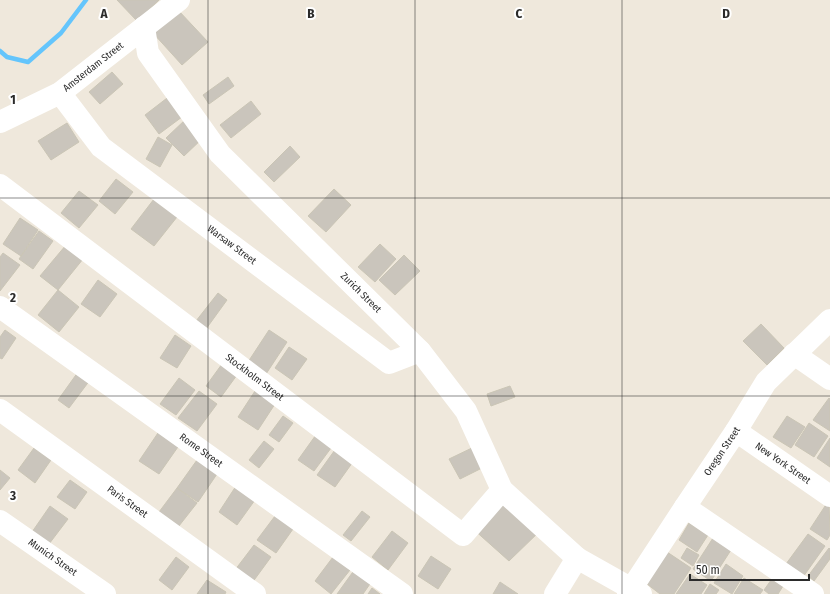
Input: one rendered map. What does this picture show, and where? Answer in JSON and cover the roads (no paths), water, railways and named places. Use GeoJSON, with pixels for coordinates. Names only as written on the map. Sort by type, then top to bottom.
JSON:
{"type":"FeatureCollection","features":[{"type":"Feature","properties":{"kind":"street","name":"Amsterdam Street"},"geometry":{"type":"LineString","coordinates":[[0,122],[60,93],[179,0]]}},
{"type":"Feature","properties":{"kind":"street","name":"Zurich Street"},"geometry":{"type":"LineString","coordinates":[[144,27],[148,53],[220,154],[420,350],[466,411],[502,490],[577,558],[633,592]]}},
{"type":"Feature","properties":{"kind":"street","name":"Warsaw Street"},"geometry":{"type":"LineString","coordinates":[[60,93],[101,147],[389,363],[420,350]]}},
{"type":"Feature","properties":{"kind":"street","name":"Stockholm Street"},"geometry":{"type":"LineString","coordinates":[[0,185],[463,535],[502,490]]}},
{"type":"Feature","properties":{"kind":"street","name":"Rome Street"},"geometry":{"type":"LineString","coordinates":[[0,307],[402,594]]}},
{"type":"Feature","properties":{"kind":"street","name":"Oregon Street"},"geometry":{"type":"LineString","coordinates":[[633,592],[684,507],[736,431],[766,382],[830,320]]}},
{"type":"Feature","properties":{"kind":"street"},"geometry":{"type":"LineString","coordinates":[[794,354],[830,379]]}},
{"type":"Feature","properties":{"kind":"street","name":"Paris Street"},"geometry":{"type":"LineString","coordinates":[[0,410],[255,594]]}},
{"type":"Feature","properties":{"kind":"street","name":"New York Street"},"geometry":{"type":"LineString","coordinates":[[736,431],[830,496]]}},
{"type":"Feature","properties":{"kind":"street"},"geometry":{"type":"LineString","coordinates":[[684,507],[813,594]]}},
{"type":"Feature","properties":{"kind":"street","name":"Munich Street"},"geometry":{"type":"LineString","coordinates":[[0,521],[105,594]]}},
{"type":"Feature","properties":{"kind":"street"},"geometry":{"type":"LineString","coordinates":[[555,594],[577,558]]}},
{"type":"Feature","properties":{"kind":"waterway"},"geometry":{"type":"LineString","coordinates":[[0,51],[7,57],[28,62],[61,33],[86,0]]}}]}
